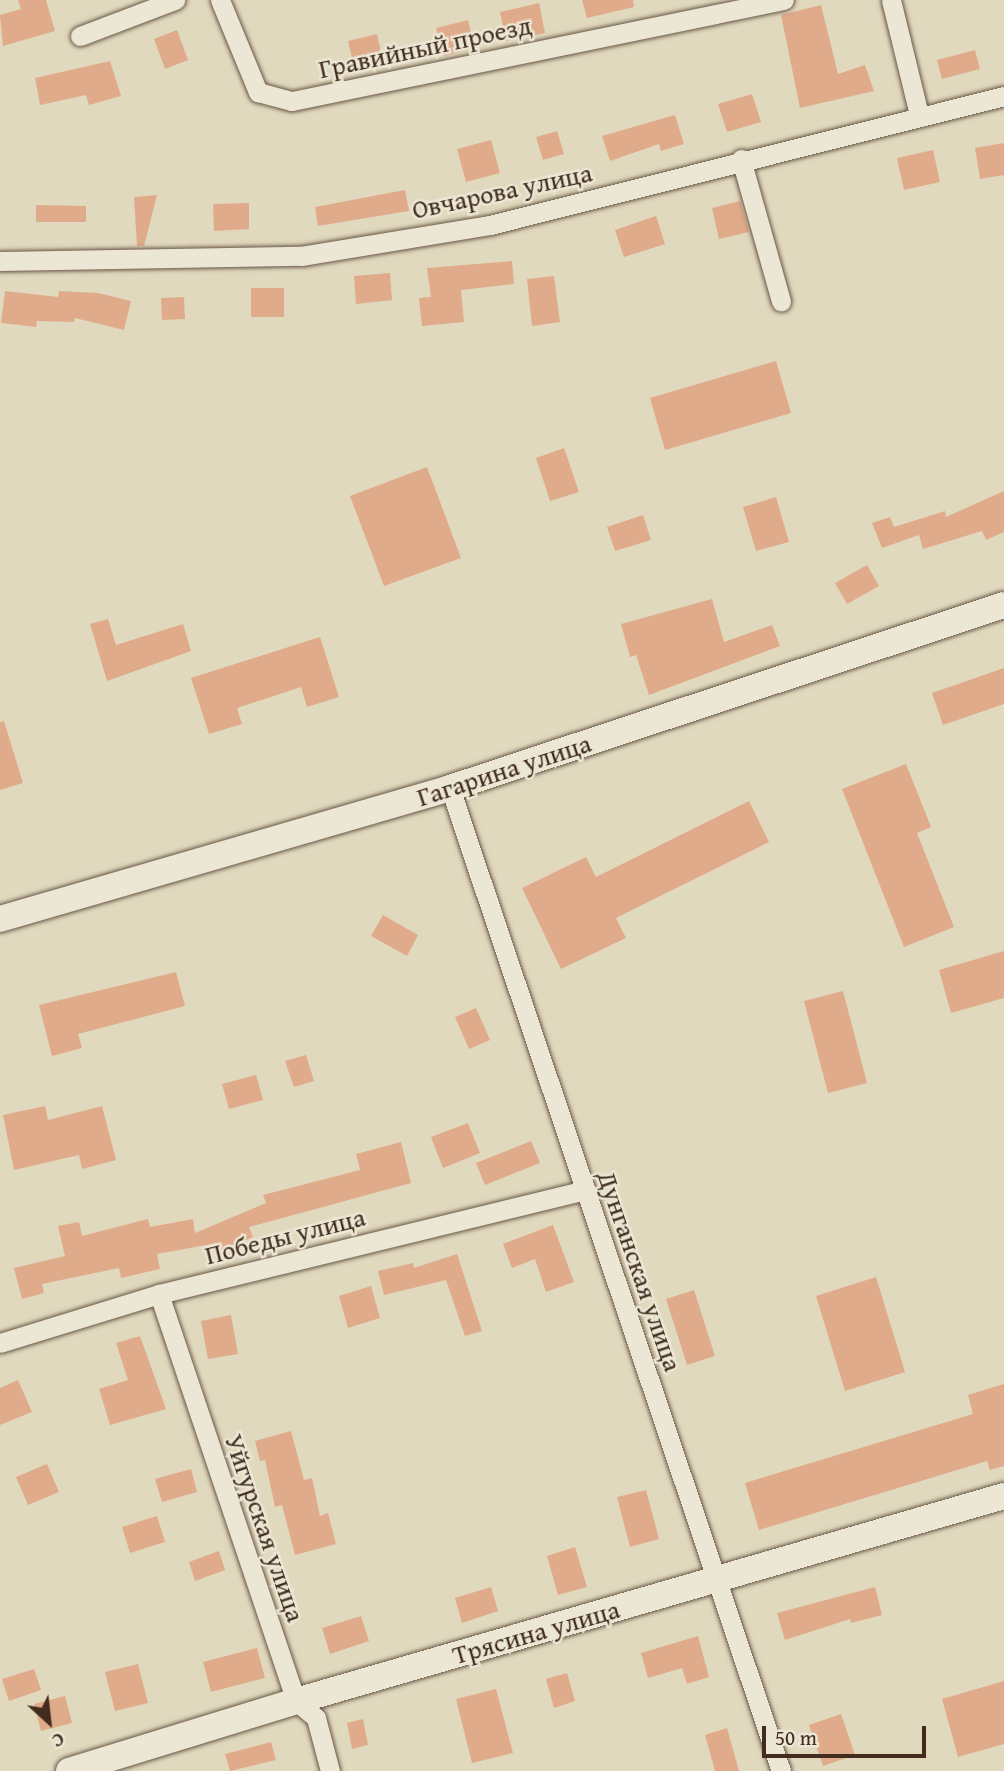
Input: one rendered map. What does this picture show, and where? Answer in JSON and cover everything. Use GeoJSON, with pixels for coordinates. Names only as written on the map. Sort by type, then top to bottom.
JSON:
{"type":"FeatureCollection","features":[{"type":"Feature","properties":{"kind":"main road","name":"Гагарина улица"},"geometry":{"type":"LineString","coordinates":[[0,919],[450,788],[1004,605]]}},
{"type":"Feature","properties":{"kind":"main road","name":"Трясина улица"},"geometry":{"type":"LineString","coordinates":[[69,1771],[296,1701],[1004,1496]]}},
{"type":"Feature","properties":{"kind":"street"},"geometry":{"type":"LineString","coordinates":[[80,36],[175,0]]}},
{"type":"Feature","properties":{"kind":"street","name":"Гравийный проезд"},"geometry":{"type":"LineString","coordinates":[[220,0],[258,92],[292,101],[784,0]]}},
{"type":"Feature","properties":{"kind":"street"},"geometry":{"type":"LineString","coordinates":[[891,0],[919,115]]}},
{"type":"Feature","properties":{"kind":"street","name":"Овчарова улица"},"geometry":{"type":"LineString","coordinates":[[0,261],[301,256],[490,225],[741,159],[1004,96]]}},
{"type":"Feature","properties":{"kind":"street"},"geometry":{"type":"LineString","coordinates":[[741,159],[781,302]]}},
{"type":"Feature","properties":{"kind":"street","name":"Дунганская улица"},"geometry":{"type":"LineString","coordinates":[[450,788],[781,1771]]}},
{"type":"Feature","properties":{"kind":"street","name":"Победы улица"},"geometry":{"type":"LineString","coordinates":[[0,1343],[159,1294],[585,1190]]}},
{"type":"Feature","properties":{"kind":"street","name":"Уйгурская улица"},"geometry":{"type":"LineString","coordinates":[[159,1294],[296,1701],[316,1718],[330,1771]]}},
{"type":"Feature","properties":{"kind":"building"},"geometry":{"type":"Polygon","coordinates":[[[18,0],[46,0],[55,31],[3,46],[0,15],[21,9],[18,0]]]}},
{"type":"Feature","properties":{"kind":"building"},"geometry":{"type":"Polygon","coordinates":[[[582,0],[633,0],[634,7],[587,18],[582,0]]]}},
{"type":"Feature","properties":{"kind":"building"},"geometry":{"type":"Polygon","coordinates":[[[539,3],[545,33],[506,41],[500,12],[539,3]]]}},
{"type":"Feature","properties":{"kind":"building"},"geometry":{"type":"Polygon","coordinates":[[[821,5],[838,74],[865,65],[874,91],[800,108],[781,15],[821,5]]]}},
{"type":"Feature","properties":{"kind":"building"},"geometry":{"type":"Polygon","coordinates":[[[468,20],[475,48],[444,56],[436,28],[468,20]]]}},
{"type":"Feature","properties":{"kind":"building"},"geometry":{"type":"Polygon","coordinates":[[[177,30],[188,60],[165,69],[154,39],[177,30]]]}},
{"type":"Feature","properties":{"kind":"building"},"geometry":{"type":"Polygon","coordinates":[[[377,34],[383,60],[354,67],[348,41],[377,34]]]}},
{"type":"Feature","properties":{"kind":"building"},"geometry":{"type":"Polygon","coordinates":[[[975,50],[980,69],[942,79],[937,60],[975,50]]]}},
{"type":"Feature","properties":{"kind":"building"},"geometry":{"type":"Polygon","coordinates":[[[110,61],[121,96],[89,105],[86,95],[40,105],[35,78],[110,61]]]}},
{"type":"Feature","properties":{"kind":"building"},"geometry":{"type":"Polygon","coordinates":[[[752,94],[761,122],[727,132],[718,104],[752,94]]]}},
{"type":"Feature","properties":{"kind":"building"},"geometry":{"type":"Polygon","coordinates":[[[675,115],[684,144],[661,151],[659,144],[610,161],[602,136],[675,115]]]}},
{"type":"Feature","properties":{"kind":"building"},"geometry":{"type":"Polygon","coordinates":[[[557,131],[564,154],[543,160],[536,137],[557,131]]]}},
{"type":"Feature","properties":{"kind":"building"},"geometry":{"type":"Polygon","coordinates":[[[491,140],[500,173],[466,182],[457,149],[491,140]]]}},
{"type":"Feature","properties":{"kind":"building"},"geometry":{"type":"Polygon","coordinates":[[[1004,143],[1004,175],[980,179],[975,148],[1004,143]]]}},
{"type":"Feature","properties":{"kind":"building"},"geometry":{"type":"Polygon","coordinates":[[[933,150],[940,182],[904,190],[897,158],[933,150]]]}},
{"type":"Feature","properties":{"kind":"building"},"geometry":{"type":"Polygon","coordinates":[[[405,190],[409,211],[318,226],[315,207],[405,190]]]}},
{"type":"Feature","properties":{"kind":"building"},"geometry":{"type":"Polygon","coordinates":[[[157,195],[144,246],[137,246],[134,197],[157,195]]]}},
{"type":"Feature","properties":{"kind":"building"},"geometry":{"type":"Polygon","coordinates":[[[740,201],[749,232],[719,239],[712,208],[740,201]]]}},
{"type":"Feature","properties":{"kind":"building"},"geometry":{"type":"Polygon","coordinates":[[[249,203],[249,229],[214,231],[213,204],[249,203]]]}},
{"type":"Feature","properties":{"kind":"building"},"geometry":{"type":"Polygon","coordinates":[[[36,205],[86,206],[86,222],[36,222],[36,205]]]}},
{"type":"Feature","properties":{"kind":"building"},"geometry":{"type":"Polygon","coordinates":[[[656,216],[665,244],[624,257],[615,230],[656,216]]]}},
{"type":"Feature","properties":{"kind":"building"},"geometry":{"type":"Polygon","coordinates":[[[512,261],[514,284],[461,290],[464,322],[422,326],[419,298],[431,297],[427,268],[512,261]]]}},
{"type":"Feature","properties":{"kind":"building"},"geometry":{"type":"Polygon","coordinates":[[[390,273],[392,300],[356,304],[354,276],[390,273]]]}},
{"type":"Feature","properties":{"kind":"building"},"geometry":{"type":"Polygon","coordinates":[[[554,276],[560,322],[532,326],[527,279],[554,276]]]}},
{"type":"Feature","properties":{"kind":"building"},"geometry":{"type":"Polygon","coordinates":[[[251,288],[284,288],[284,317],[251,317],[251,288]]]}},
{"type":"Feature","properties":{"kind":"building"},"geometry":{"type":"Polygon","coordinates":[[[5,291],[58,297],[59,291],[98,293],[131,301],[124,330],[75,318],[74,322],[37,321],[36,327],[1,323],[5,291]]]}},
{"type":"Feature","properties":{"kind":"building"},"geometry":{"type":"Polygon","coordinates":[[[184,297],[185,319],[162,320],[161,298],[184,297]]]}},
{"type":"Feature","properties":{"kind":"building"},"geometry":{"type":"Polygon","coordinates":[[[776,361],[791,413],[665,450],[650,398],[776,361]]]}},
{"type":"Feature","properties":{"kind":"building"},"geometry":{"type":"Polygon","coordinates":[[[564,448],[579,492],[550,501],[536,458],[564,448]]]}},
{"type":"Feature","properties":{"kind":"building"},"geometry":{"type":"Polygon","coordinates":[[[427,467],[461,558],[384,586],[350,496],[427,467]]]}},
{"type":"Feature","properties":{"kind":"building"},"geometry":{"type":"Polygon","coordinates":[[[1004,491],[1004,532],[986,540],[982,531],[923,549],[919,535],[882,548],[872,523],[890,517],[894,527],[945,511],[946,517],[1004,491]]]}},
{"type":"Feature","properties":{"kind":"building"},"geometry":{"type":"Polygon","coordinates":[[[776,497],[789,542],[756,551],[743,507],[776,497]]]}},
{"type":"Feature","properties":{"kind":"building"},"geometry":{"type":"Polygon","coordinates":[[[643,515],[651,540],[615,551],[607,527],[643,515]]]}},
{"type":"Feature","properties":{"kind":"building"},"geometry":{"type":"Polygon","coordinates":[[[867,565],[879,586],[847,604],[835,583],[867,565]]]}},
{"type":"Feature","properties":{"kind":"building"},"geometry":{"type":"Polygon","coordinates":[[[712,599],[724,642],[772,625],[780,646],[649,695],[636,655],[630,657],[621,624],[712,599]]]}},
{"type":"Feature","properties":{"kind":"building"},"geometry":{"type":"Polygon","coordinates":[[[108,619],[116,645],[183,624],[191,651],[107,681],[90,624],[108,619]]]}},
{"type":"Feature","properties":{"kind":"building"},"geometry":{"type":"Polygon","coordinates":[[[320,637],[339,697],[307,707],[301,687],[237,708],[242,724],[209,734],[191,678],[320,637]]]}},
{"type":"Feature","properties":{"kind":"building"},"geometry":{"type":"Polygon","coordinates":[[[1004,668],[1004,704],[943,725],[932,693],[1004,668]]]}},
{"type":"Feature","properties":{"kind":"building"},"geometry":{"type":"Polygon","coordinates":[[[4,721],[23,783],[0,790],[0,722],[4,721]]]}},
{"type":"Feature","properties":{"kind":"building"},"geometry":{"type":"Polygon","coordinates":[[[906,764],[931,827],[917,833],[954,927],[904,947],[842,789],[906,764]]]}},
{"type":"Feature","properties":{"kind":"building"},"geometry":{"type":"Polygon","coordinates":[[[749,801],[769,842],[616,918],[626,938],[561,969],[522,888],[586,857],[596,877],[749,801]]]}},
{"type":"Feature","properties":{"kind":"building"},"geometry":{"type":"Polygon","coordinates":[[[383,915],[418,935],[407,956],[371,936],[383,915]]]}},
{"type":"Feature","properties":{"kind":"building"},"geometry":{"type":"Polygon","coordinates":[[[1004,951],[1004,998],[951,1013],[939,970],[1004,951]]]}},
{"type":"Feature","properties":{"kind":"building"},"geometry":{"type":"Polygon","coordinates":[[[176,972],[185,1006],[78,1034],[82,1048],[52,1056],[39,1005],[176,972]]]}},
{"type":"Feature","properties":{"kind":"building"},"geometry":{"type":"Polygon","coordinates":[[[843,991],[867,1083],[828,1093],[804,1001],[843,991]]]}},
{"type":"Feature","properties":{"kind":"building"},"geometry":{"type":"Polygon","coordinates":[[[476,1008],[490,1040],[469,1049],[455,1017],[476,1008]]]}},
{"type":"Feature","properties":{"kind":"building"},"geometry":{"type":"Polygon","coordinates":[[[306,1055],[314,1081],[294,1087],[285,1061],[306,1055]]]}},
{"type":"Feature","properties":{"kind":"building"},"geometry":{"type":"Polygon","coordinates":[[[256,1075],[263,1100],[229,1109],[222,1084],[256,1075]]]}},
{"type":"Feature","properties":{"kind":"building"},"geometry":{"type":"Polygon","coordinates":[[[45,1106],[48,1120],[102,1106],[116,1160],[82,1169],[79,1155],[14,1170],[3,1115],[45,1106]]]}},
{"type":"Feature","properties":{"kind":"building"},"geometry":{"type":"Polygon","coordinates":[[[468,1123],[480,1153],[443,1168],[431,1137],[468,1123]]]}},
{"type":"Feature","properties":{"kind":"building"},"geometry":{"type":"Polygon","coordinates":[[[531,1141],[540,1163],[485,1185],[476,1163],[531,1141]]]}},
{"type":"Feature","properties":{"kind":"building"},"geometry":{"type":"Polygon","coordinates":[[[401,1142],[411,1183],[249,1227],[253,1237],[221,1251],[217,1243],[157,1254],[160,1269],[121,1278],[119,1268],[42,1284],[44,1293],[22,1299],[14,1268],[65,1256],[58,1226],[79,1222],[82,1236],[148,1219],[150,1227],[193,1219],[195,1233],[266,1203],[263,1195],[360,1170],[356,1154],[401,1142]]]}},
{"type":"Feature","properties":{"kind":"building"},"geometry":{"type":"Polygon","coordinates":[[[553,1225],[574,1282],[546,1292],[535,1259],[512,1268],[503,1244],[553,1225]]]}},
{"type":"Feature","properties":{"kind":"building"},"geometry":{"type":"Polygon","coordinates":[[[457,1254],[482,1331],[465,1336],[446,1280],[384,1295],[378,1271],[413,1263],[414,1268],[457,1254]]]}},
{"type":"Feature","properties":{"kind":"building"},"geometry":{"type":"Polygon","coordinates":[[[876,1277],[905,1372],[845,1391],[816,1296],[876,1277]]]}},
{"type":"Feature","properties":{"kind":"building"},"geometry":{"type":"Polygon","coordinates":[[[371,1286],[380,1318],[348,1328],[339,1296],[371,1286]]]}},
{"type":"Feature","properties":{"kind":"building"},"geometry":{"type":"Polygon","coordinates":[[[694,1290],[715,1356],[687,1365],[666,1299],[694,1290]]]}},
{"type":"Feature","properties":{"kind":"building"},"geometry":{"type":"Polygon","coordinates":[[[231,1315],[238,1354],[208,1359],[201,1321],[231,1315]]]}},
{"type":"Feature","properties":{"kind":"building"},"geometry":{"type":"Polygon","coordinates":[[[140,1336],[166,1409],[110,1425],[99,1389],[128,1380],[116,1343],[140,1336]]]}},
{"type":"Feature","properties":{"kind":"building"},"geometry":{"type":"Polygon","coordinates":[[[18,1380],[32,1412],[0,1425],[0,1388],[18,1380]]]}},
{"type":"Feature","properties":{"kind":"building"},"geometry":{"type":"Polygon","coordinates":[[[1004,1384],[1004,1466],[990,1470],[987,1461],[759,1530],[745,1483],[973,1414],[968,1395],[1004,1384]]]}},
{"type":"Feature","properties":{"kind":"building"},"geometry":{"type":"Polygon","coordinates":[[[291,1431],[304,1480],[312,1478],[320,1516],[328,1513],[336,1544],[295,1555],[282,1505],[275,1507],[265,1460],[260,1461],[255,1441],[291,1431]]]}},
{"type":"Feature","properties":{"kind":"building"},"geometry":{"type":"Polygon","coordinates":[[[47,1464],[59,1492],[28,1505],[16,1477],[47,1464]]]}},
{"type":"Feature","properties":{"kind":"building"},"geometry":{"type":"Polygon","coordinates":[[[191,1469],[197,1492],[162,1502],[155,1479],[191,1469]]]}},
{"type":"Feature","properties":{"kind":"building"},"geometry":{"type":"Polygon","coordinates":[[[646,1490],[659,1539],[630,1547],[617,1497],[646,1490]]]}},
{"type":"Feature","properties":{"kind":"building"},"geometry":{"type":"Polygon","coordinates":[[[157,1516],[165,1542],[130,1553],[122,1527],[157,1516]]]}},
{"type":"Feature","properties":{"kind":"building"},"geometry":{"type":"Polygon","coordinates":[[[575,1547],[587,1587],[558,1595],[547,1556],[575,1547]]]}},
{"type":"Feature","properties":{"kind":"building"},"geometry":{"type":"Polygon","coordinates":[[[219,1551],[225,1570],[195,1581],[189,1562],[219,1551]]]}},
{"type":"Feature","properties":{"kind":"building"},"geometry":{"type":"Polygon","coordinates":[[[491,1587],[498,1611],[462,1623],[455,1598],[491,1587]]]}},
{"type":"Feature","properties":{"kind":"building"},"geometry":{"type":"Polygon","coordinates":[[[875,1587],[882,1615],[851,1623],[850,1619],[785,1640],[777,1613],[875,1587]]]}},
{"type":"Feature","properties":{"kind":"building"},"geometry":{"type":"Polygon","coordinates":[[[361,1616],[369,1641],[330,1654],[322,1628],[361,1616]]]}},
{"type":"Feature","properties":{"kind":"building"},"geometry":{"type":"Polygon","coordinates":[[[698,1636],[709,1677],[687,1684],[682,1668],[648,1678],[641,1653],[698,1636]]]}},
{"type":"Feature","properties":{"kind":"building"},"geometry":{"type":"Polygon","coordinates":[[[257,1648],[265,1678],[211,1692],[203,1662],[257,1648]]]}},
{"type":"Feature","properties":{"kind":"building"},"geometry":{"type":"Polygon","coordinates":[[[138,1664],[148,1703],[115,1711],[105,1672],[138,1664]]]}},
{"type":"Feature","properties":{"kind":"building"},"geometry":{"type":"Polygon","coordinates":[[[34,1669],[41,1690],[9,1701],[2,1679],[34,1669]]]}},
{"type":"Feature","properties":{"kind":"building"},"geometry":{"type":"Polygon","coordinates":[[[567,1673],[575,1701],[554,1708],[546,1679],[567,1673]]]}},
{"type":"Feature","properties":{"kind":"building"},"geometry":{"type":"Polygon","coordinates":[[[1004,1681],[1004,1744],[958,1757],[942,1699],[1004,1681]]]}},
{"type":"Feature","properties":{"kind":"building"},"geometry":{"type":"Polygon","coordinates":[[[496,1689],[513,1753],[472,1763],[456,1699],[496,1689]]]}},
{"type":"Feature","properties":{"kind":"building"},"geometry":{"type":"Polygon","coordinates":[[[65,1696],[72,1723],[41,1731],[34,1704],[65,1696]]]}},
{"type":"Feature","properties":{"kind":"building"},"geometry":{"type":"Polygon","coordinates":[[[841,1714],[855,1755],[823,1766],[809,1725],[841,1714]]]}},
{"type":"Feature","properties":{"kind":"building"},"geometry":{"type":"Polygon","coordinates":[[[363,1719],[368,1745],[352,1749],[347,1723],[363,1719]]]}},
{"type":"Feature","properties":{"kind":"building"},"geometry":{"type":"Polygon","coordinates":[[[727,1728],[739,1771],[715,1771],[705,1735],[727,1728]]]}},
{"type":"Feature","properties":{"kind":"building"},"geometry":{"type":"Polygon","coordinates":[[[271,1742],[276,1760],[230,1771],[225,1754],[271,1742]]]}}]}
